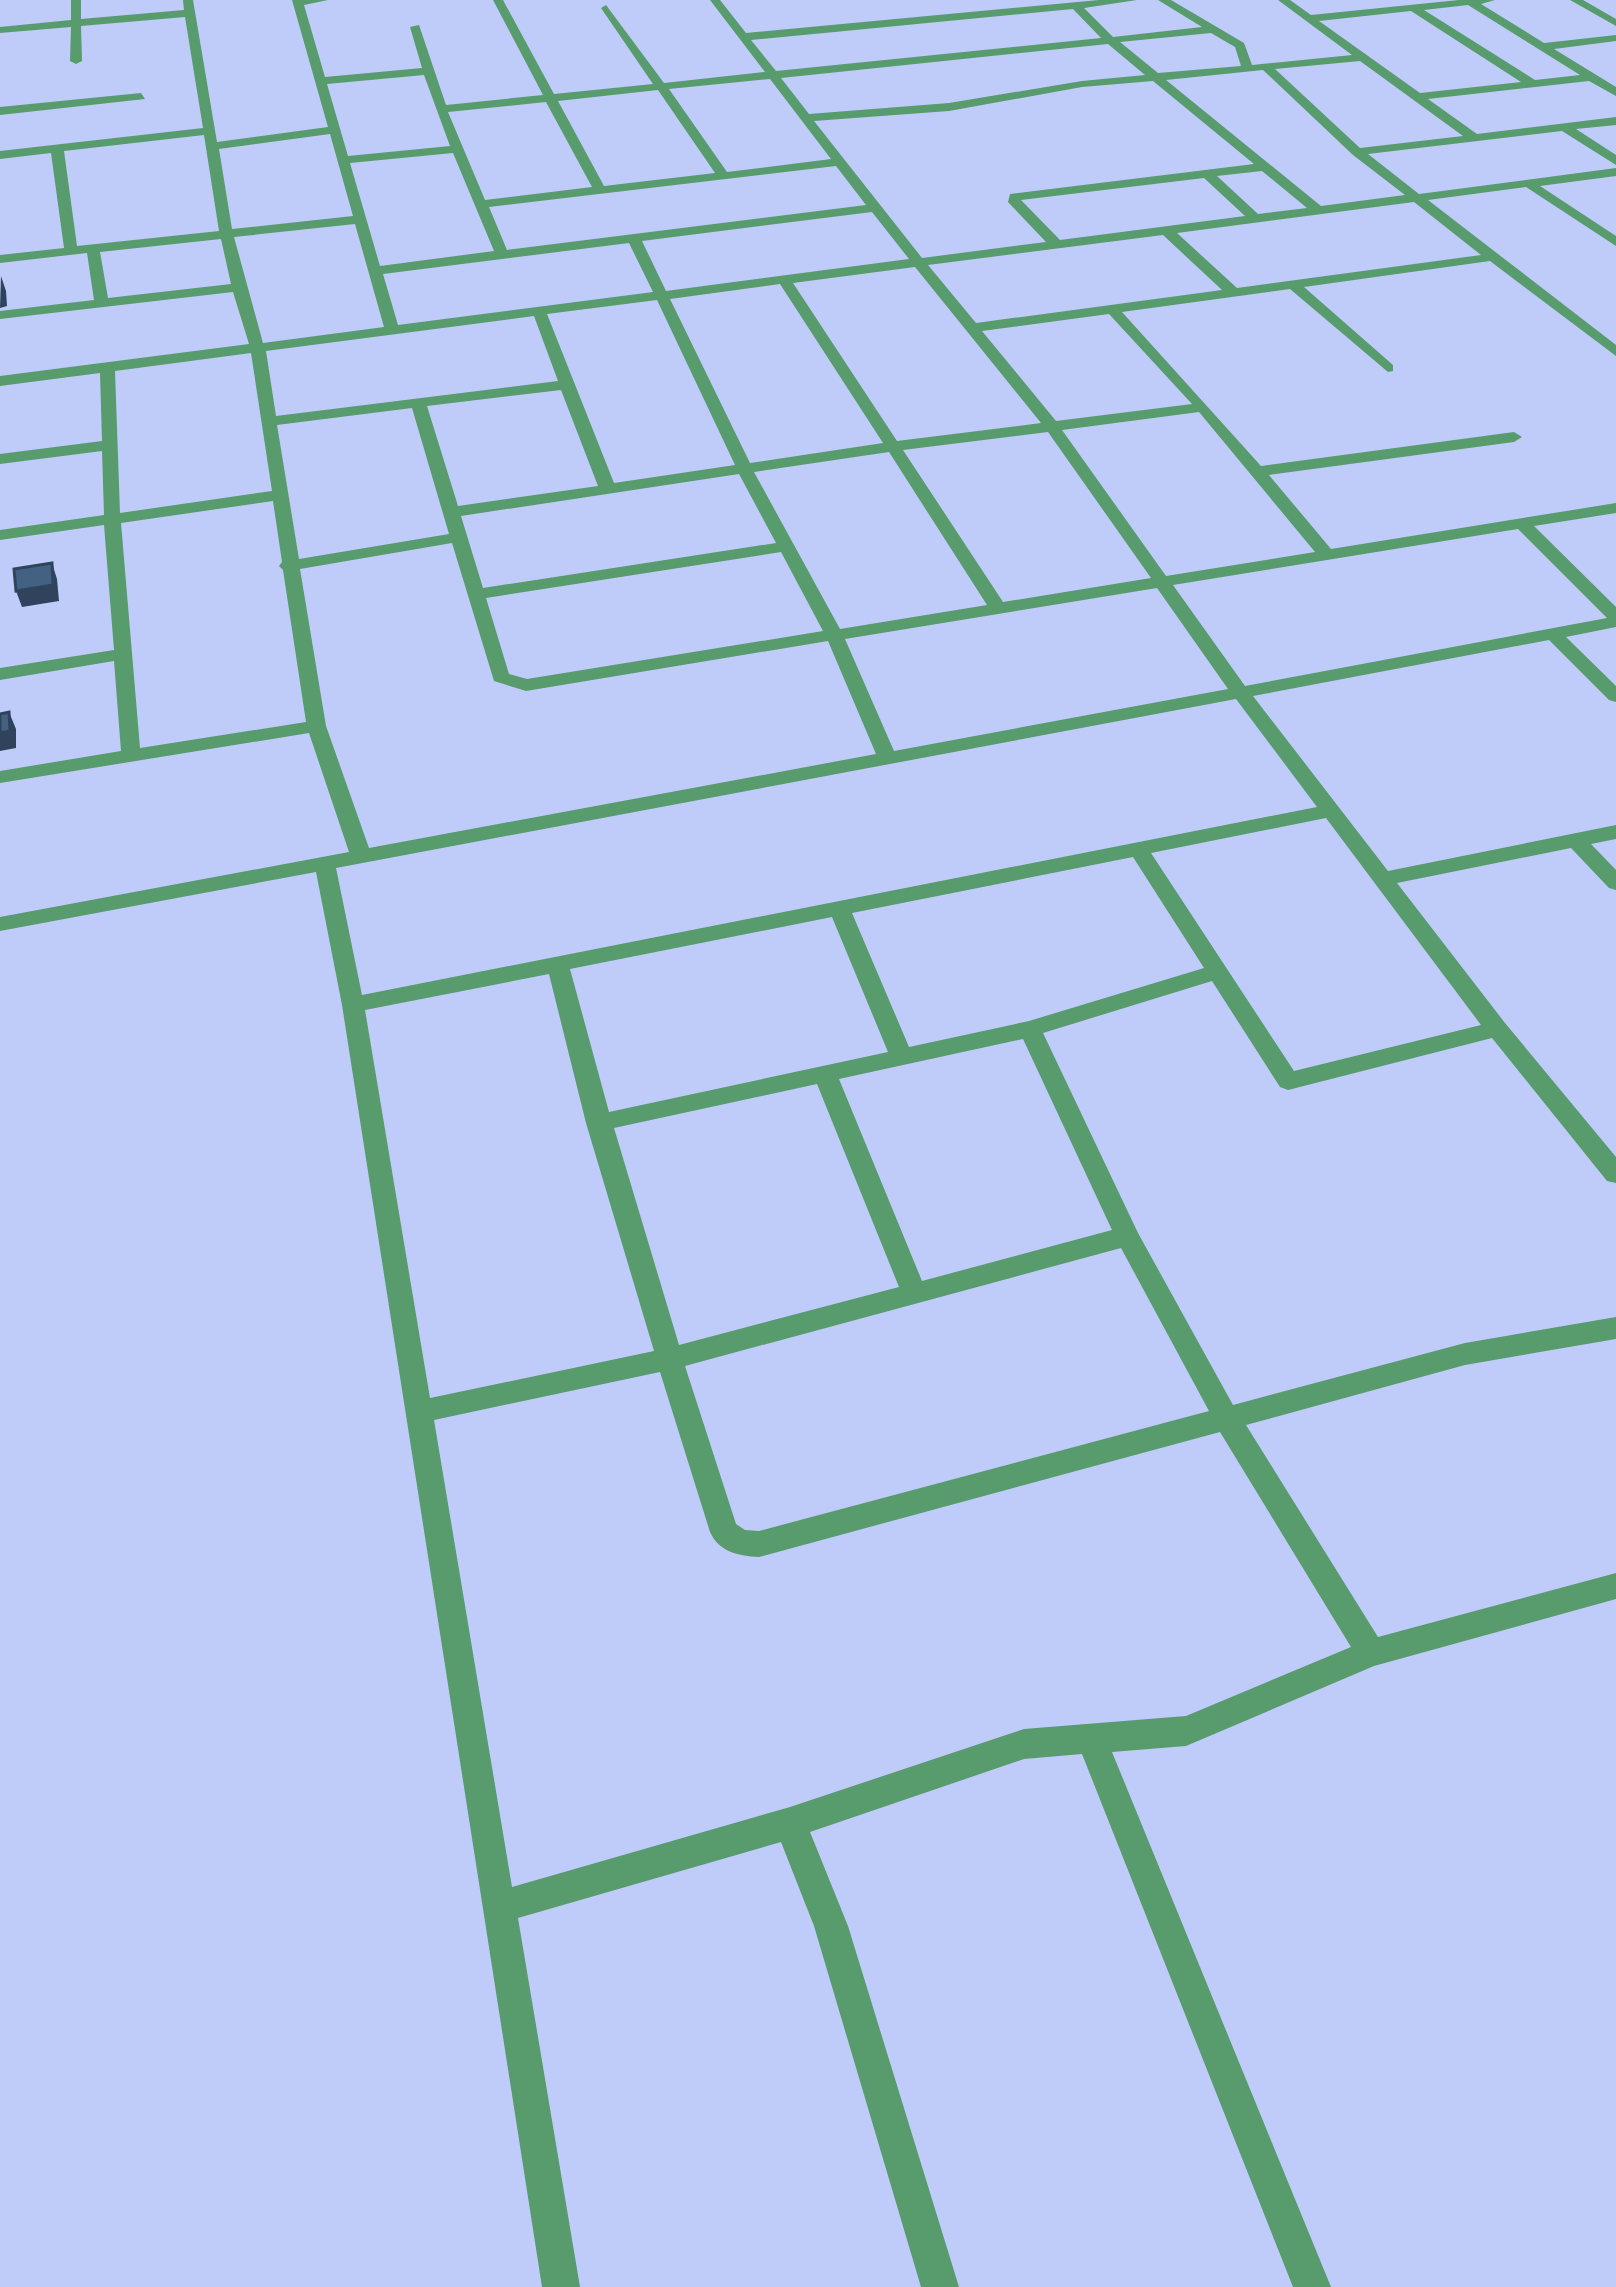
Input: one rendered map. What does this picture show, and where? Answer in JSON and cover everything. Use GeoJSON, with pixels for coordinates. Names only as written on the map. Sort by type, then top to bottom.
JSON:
{"type":"FeatureCollection","features":[{"type":"Feature","properties":{"kind":"street"},"geometry":{"type":"LineString","coordinates":[[76,0],[76,61]]}},
{"type":"Feature","properties":{"kind":"street"},"geometry":{"type":"LineString","coordinates":[[323,0],[298,1],[392,330]]}},
{"type":"Feature","properties":{"kind":"street"},"geometry":{"type":"LineString","coordinates":[[498,0],[600,191]]}},
{"type":"Feature","properties":{"kind":"street"},"geometry":{"type":"LineString","coordinates":[[715,0],[875,208],[1051,424],[1240,692],[1497,1029],[1616,1174]]}},
{"type":"Feature","properties":{"kind":"street"},"geometry":{"type":"LineString","coordinates":[[744,38],[1132,0]]}},
{"type":"Feature","properties":{"kind":"street"},"geometry":{"type":"LineString","coordinates":[[1162,0],[1244,49],[1248,70]]}},
{"type":"Feature","properties":{"kind":"street"},"geometry":{"type":"LineString","coordinates":[[1283,0],[1473,136]]}},
{"type":"Feature","properties":{"kind":"street"},"geometry":{"type":"LineString","coordinates":[[1313,18],[1490,0]]}},
{"type":"Feature","properties":{"kind":"street"},"geometry":{"type":"LineString","coordinates":[[1575,0],[1616,23]]}},
{"type":"Feature","properties":{"kind":"street"},"geometry":{"type":"LineString","coordinates":[[1468,1],[1616,92]]}},
{"type":"Feature","properties":{"kind":"street"},"geometry":{"type":"LineString","coordinates":[[1076,5],[1108,39],[1321,213]]}},
{"type":"Feature","properties":{"kind":"street"},"geometry":{"type":"LineString","coordinates":[[0,30],[189,6],[238,287],[258,350],[316,726],[362,860]]}},
{"type":"Feature","properties":{"kind":"street"},"geometry":{"type":"LineString","coordinates":[[606,8],[724,176]]}},
{"type":"Feature","properties":{"kind":"street"},"geometry":{"type":"LineString","coordinates":[[1413,8],[1534,84]]}},
{"type":"Feature","properties":{"kind":"street"},"geometry":{"type":"LineString","coordinates":[[920,20],[951,55]]}},
{"type":"Feature","properties":{"kind":"street"},"geometry":{"type":"LineString","coordinates":[[415,27],[441,109],[502,255]]}},
{"type":"Feature","properties":{"kind":"street"},"geometry":{"type":"LineString","coordinates":[[441,109],[1209,30]]}},
{"type":"Feature","properties":{"kind":"street"},"geometry":{"type":"LineString","coordinates":[[1541,47],[1616,38]]}},
{"type":"Feature","properties":{"kind":"street"},"geometry":{"type":"LineString","coordinates":[[1036,46],[1052,59]]}},
{"type":"Feature","properties":{"kind":"street"},"geometry":{"type":"LineString","coordinates":[[808,118],[949,107],[1082,84],[1359,58]]}},
{"type":"Feature","properties":{"kind":"street"},"geometry":{"type":"LineString","coordinates":[[1268,69],[1357,152],[1612,346]]}},
{"type":"Feature","properties":{"kind":"street"},"geometry":{"type":"LineString","coordinates":[[319,82],[427,71]]}},
{"type":"Feature","properties":{"kind":"street"},"geometry":{"type":"LineString","coordinates":[[1066,71],[1082,84]]}},
{"type":"Feature","properties":{"kind":"street"},"geometry":{"type":"LineString","coordinates":[[1418,98],[1592,77]]}},
{"type":"Feature","properties":{"kind":"street"},"geometry":{"type":"LineString","coordinates":[[0,111],[141,98]]}},
{"type":"Feature","properties":{"kind":"street"},"geometry":{"type":"LineString","coordinates":[[87,104],[89,145]]}},
{"type":"Feature","properties":{"kind":"street"},"geometry":{"type":"LineString","coordinates":[[1357,152],[1616,121]]}},
{"type":"Feature","properties":{"kind":"street"},"geometry":{"type":"LineString","coordinates":[[1564,127],[1616,161]]}},
{"type":"Feature","properties":{"kind":"street"},"geometry":{"type":"LineString","coordinates":[[0,155],[334,130]]}},
{"type":"Feature","properties":{"kind":"street"},"geometry":{"type":"LineString","coordinates":[[56,148],[70,251]]}},
{"type":"Feature","properties":{"kind":"street"},"geometry":{"type":"LineString","coordinates":[[345,160],[460,148]]}},
{"type":"Feature","properties":{"kind":"street"},"geometry":{"type":"LineString","coordinates":[[482,204],[841,163]]}},
{"type":"Feature","properties":{"kind":"street"},"geometry":{"type":"LineString","coordinates":[[1056,244],[1015,196],[1261,167]]}},
{"type":"Feature","properties":{"kind":"street"},"geometry":{"type":"LineString","coordinates":[[1204,172],[1257,220]]}},
{"type":"Feature","properties":{"kind":"street"},"geometry":{"type":"LineString","coordinates":[[0,381],[1616,172]]}},
{"type":"Feature","properties":{"kind":"street"},"geometry":{"type":"LineString","coordinates":[[1528,184],[1616,241]]}},
{"type":"Feature","properties":{"kind":"street"},"geometry":{"type":"LineString","coordinates":[[378,270],[875,208]]}},
{"type":"Feature","properties":{"kind":"street"},"geometry":{"type":"LineString","coordinates":[[0,259],[362,219]]}},
{"type":"Feature","properties":{"kind":"street"},"geometry":{"type":"LineString","coordinates":[[1166,230],[1233,292]]}},
{"type":"Feature","properties":{"kind":"street"},"geometry":{"type":"LineString","coordinates":[[634,238],[744,468],[834,635],[888,760]]}},
{"type":"Feature","properties":{"kind":"street"},"geometry":{"type":"LineString","coordinates":[[93,249],[102,303]]}},
{"type":"Feature","properties":{"kind":"street"},"geometry":{"type":"LineString","coordinates":[[972,328],[1493,257]]}},
{"type":"Feature","properties":{"kind":"street"},"geometry":{"type":"LineString","coordinates":[[785,281],[999,609]]}},
{"type":"Feature","properties":{"kind":"street"},"geometry":{"type":"LineString","coordinates":[[1294,285],[1388,368]]}},
{"type":"Feature","properties":{"kind":"street"},"geometry":{"type":"LineString","coordinates":[[0,315],[238,287]]}},
{"type":"Feature","properties":{"kind":"street"},"geometry":{"type":"LineString","coordinates":[[1113,310],[1203,407],[1328,556]]}},
{"type":"Feature","properties":{"kind":"street"},"geometry":{"type":"LineString","coordinates":[[540,314],[607,487]]}},
{"type":"Feature","properties":{"kind":"street"},"geometry":{"type":"LineString","coordinates":[[107,369],[112,517],[130,754]]}},
{"type":"Feature","properties":{"kind":"street"},"geometry":{"type":"LineString","coordinates":[[270,421],[564,385]]}},
{"type":"Feature","properties":{"kind":"street"},"geometry":{"type":"LineString","coordinates":[[418,403],[480,594],[501,676],[526,686],[1616,508]]}},
{"type":"Feature","properties":{"kind":"street"},"geometry":{"type":"LineString","coordinates":[[454,512],[1051,424],[1203,407]]}},
{"type":"Feature","properties":{"kind":"street"},"geometry":{"type":"LineString","coordinates":[[1256,472],[1514,437]]}},
{"type":"Feature","properties":{"kind":"street"},"geometry":{"type":"LineString","coordinates":[[0,459],[111,445]]}},
{"type":"Feature","properties":{"kind":"street"},"geometry":{"type":"LineString","coordinates":[[0,535],[279,495]]}},
{"type":"Feature","properties":{"kind":"street"},"geometry":{"type":"LineString","coordinates":[[1522,525],[1616,620]]}},
{"type":"Feature","properties":{"kind":"street"},"geometry":{"type":"LineString","coordinates":[[288,566],[459,537]]}},
{"type":"Feature","properties":{"kind":"street"},"geometry":{"type":"LineString","coordinates":[[480,594],[789,546]]}},
{"type":"Feature","properties":{"kind":"street"},"geometry":{"type":"LineString","coordinates":[[0,924],[362,860],[1616,620]]}},
{"type":"Feature","properties":{"kind":"street"},"geometry":{"type":"LineString","coordinates":[[1552,632],[1616,696]]}},
{"type":"Feature","properties":{"kind":"street"},"geometry":{"type":"LineString","coordinates":[[0,674],[123,654]]}},
{"type":"Feature","properties":{"kind":"street"},"geometry":{"type":"LineString","coordinates":[[0,777],[316,726]]}},
{"type":"Feature","properties":{"kind":"street"},"geometry":{"type":"LineString","coordinates":[[353,1005],[1330,811]]}},
{"type":"Feature","properties":{"kind":"street"},"geometry":{"type":"LineString","coordinates":[[1384,879],[1616,832]]}},
{"type":"Feature","properties":{"kind":"street"},"geometry":{"type":"LineString","coordinates":[[1576,840],[1616,883]]}},
{"type":"Feature","properties":{"kind":"street"},"geometry":{"type":"LineString","coordinates":[[1138,849],[1288,1081],[1497,1029]]}},
{"type":"Feature","properties":{"kind":"street"},"geometry":{"type":"LineString","coordinates":[[325,865],[353,1005],[561,2287]]}},
{"type":"Feature","properties":{"kind":"street"},"geometry":{"type":"LineString","coordinates":[[839,908],[902,1057]]}},
{"type":"Feature","properties":{"kind":"street"},"geometry":{"type":"LineString","coordinates":[[558,964],[598,1124],[669,1359],[724,1532],[740,1543],[759,1544],[1465,1354],[1616,1328]]}},
{"type":"Feature","properties":{"kind":"street"},"geometry":{"type":"LineString","coordinates":[[598,1124],[1030,1029],[1217,972]]}},
{"type":"Feature","properties":{"kind":"street"},"geometry":{"type":"LineString","coordinates":[[1030,1029],[1127,1236],[1226,1417],[1371,1653]]}},
{"type":"Feature","properties":{"kind":"street"},"geometry":{"type":"LineString","coordinates":[[825,1074],[914,1293]]}},
{"type":"Feature","properties":{"kind":"street"},"geometry":{"type":"LineString","coordinates":[[1587,1136],[1616,1130]]}},
{"type":"Feature","properties":{"kind":"street"},"geometry":{"type":"LineString","coordinates":[[418,1412],[669,1359],[1127,1236]]}},
{"type":"Feature","properties":{"kind":"street"},"geometry":{"type":"LineString","coordinates":[[499,1906],[790,1823],[1024,1744],[1186,1731],[1371,1653],[1610,1598]]}},
{"type":"Feature","properties":{"kind":"street"},"geometry":{"type":"LineString","coordinates":[[1092,1740],[1302,2284]]}},
{"type":"Feature","properties":{"kind":"street"},"geometry":{"type":"LineString","coordinates":[[790,1823],[838,1947],[940,2287]]}},
{"type":"Feature","properties":{"kind":"building"},"geometry":{"type":"Polygon","coordinates":[[[52,563],[53,585],[16,591],[14,569],[52,563]]]}},
{"type":"Feature","properties":{"kind":"building"},"geometry":{"type":"Polygon","coordinates":[[[9,712],[10,731],[0,733],[0,714],[9,712]]]}}]}
